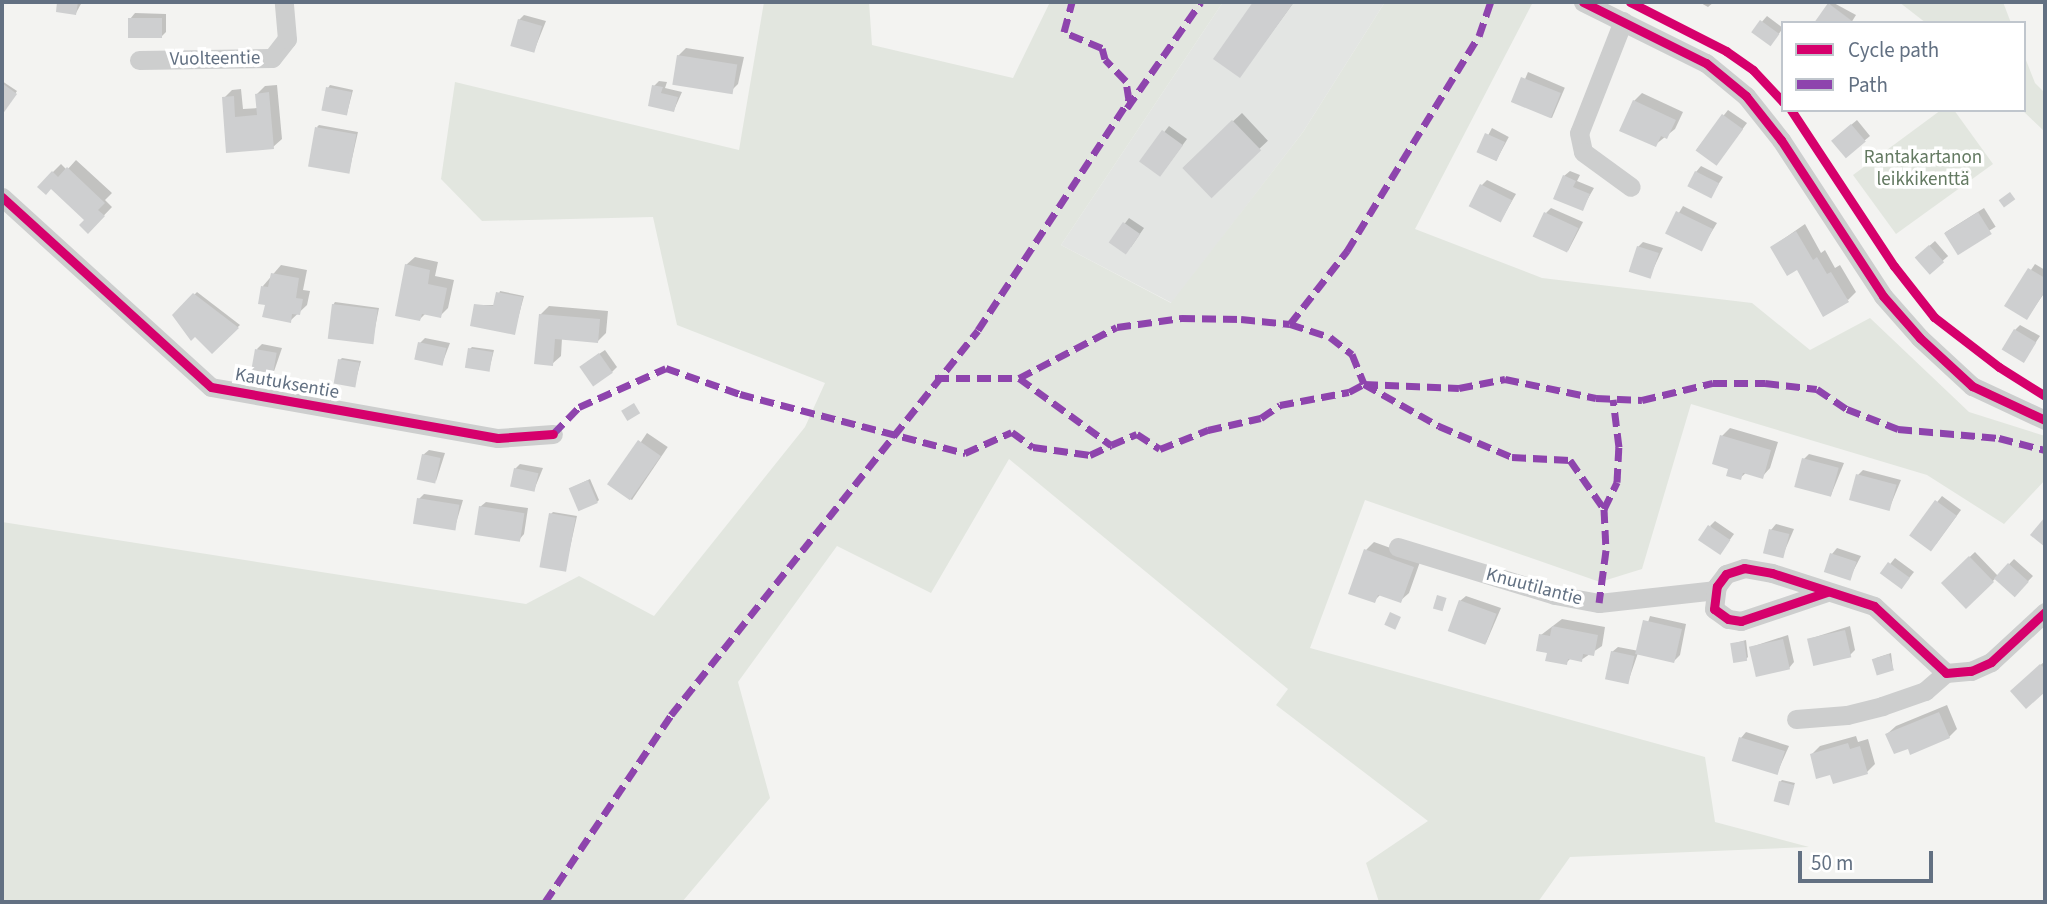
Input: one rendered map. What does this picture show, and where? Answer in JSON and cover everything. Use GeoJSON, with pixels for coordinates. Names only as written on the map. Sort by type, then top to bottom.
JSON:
{"type":"FeatureCollection","features":[{"type":"Feature","properties":{"kind":"street","name":"Vuolteentie"},"geometry":{"type":"LineString","coordinates":[[139,60],[272,58],[287,39],[284,2]]}},
{"type":"Feature","properties":{"kind":"street"},"geometry":{"type":"LineString","coordinates":[[1583,2],[1706,63],[1746,96],[1781,140],[1883,296],[1920,338],[1972,386],[2045,420]]}},
{"type":"Feature","properties":{"kind":"street"},"geometry":{"type":"LineString","coordinates":[[1623,21],[1579,133],[1583,152],[1631,187]]}},
{"type":"Feature","properties":{"kind":"street","name":"Kautuksentie"},"geometry":{"type":"LineString","coordinates":[[2,197],[211,387],[498,438],[553,434]]}},
{"type":"Feature","properties":{"kind":"street","name":"Knuutilantie"},"geometry":{"type":"LineString","coordinates":[[1398,547],[1555,595],[1599,603],[1716,590]]}},
{"type":"Feature","properties":{"kind":"street"},"geometry":{"type":"LineString","coordinates":[[1827,592],[1741,621],[1720,616],[1714,609],[1716,590],[1726,574],[1744,568],[1827,592],[1874,606],[1947,673]]}},
{"type":"Feature","properties":{"kind":"street"},"geometry":{"type":"LineString","coordinates":[[1796,719],[1847,715],[1925,691],[1947,673],[1971,671],[1991,662],[2045,612]]}},
{"type":"Feature","properties":{"kind":"shaded area"},"geometry":{"type":"Polygon","coordinates":[[[1223,2],[1385,2],[1303,132],[1172,303],[1061,245],[1223,2]]]}},
{"type":"Feature","properties":{"kind":"green space"},"geometry":{"type":"Polygon","coordinates":[[[764,2],[869,2],[872,45],[1013,78],[1050,2],[1223,2],[1061,245],[1171,303],[1303,132],[1385,2],[1533,2],[1415,229],[1542,278],[1752,303],[1810,350],[1870,318],[1969,412],[2045,436],[2045,480],[2004,524],[1927,475],[1691,404],[1642,569],[1600,582],[1365,500],[1310,648],[1705,757],[1715,822],[1809,847],[1570,857],[1538,902],[1379,902],[1366,863],[1428,821],[1276,705],[1288,689],[1009,459],[931,593],[837,546],[738,682],[770,798],[682,902],[2,902],[2,522],[526,604],[579,576],[654,616],[805,427],[825,383],[677,325],[653,217],[482,221],[441,179],[455,82],[739,150],[764,2]]]}},
{"type":"Feature","properties":{"kind":"green space"},"geometry":{"type":"Polygon","coordinates":[[[1899,2],[2003,2],[2010,21],[1923,21],[1899,2]]]}},
{"type":"Feature","properties":{"kind":"green space"},"geometry":{"type":"Polygon","coordinates":[[[2026,60],[2035,83],[2045,93],[2045,132],[2024,112],[2026,60]]]}},
{"type":"Feature","properties":{"kind":"green space","name":"Rantakartanon leikkikenttä"},"geometry":{"type":"Polygon","coordinates":[[[1938,112],[1955,112],[1993,164],[1896,234],[1853,175],[1938,112]]]}},
{"type":"Feature","properties":{"kind":"building"},"geometry":{"type":"Polygon","coordinates":[[[57,2],[78,2],[76,15],[56,12],[57,2]]]}},
{"type":"Feature","properties":{"kind":"building"},"geometry":{"type":"Polygon","coordinates":[[[1253,2],[1294,2],[1240,78],[1213,59],[1253,2]]]}},
{"type":"Feature","properties":{"kind":"building"},"geometry":{"type":"Polygon","coordinates":[[[1828,3],[1852,21],[1815,21],[1828,3]]]}},
{"type":"Feature","properties":{"kind":"building"},"geometry":{"type":"Polygon","coordinates":[[[128,18],[162,18],[162,38],[128,38],[128,18]]]}},
{"type":"Feature","properties":{"kind":"building"},"geometry":{"type":"Polygon","coordinates":[[[518,19],[542,26],[534,53],[510,46],[518,19]]]}},
{"type":"Feature","properties":{"kind":"building"},"geometry":{"type":"Polygon","coordinates":[[[1760,20],[1779,34],[1771,46],[1751,32],[1760,20]]]}},
{"type":"Feature","properties":{"kind":"building"},"geometry":{"type":"Polygon","coordinates":[[[677,55],[737,65],[733,94],[672,85],[677,55]]]}},
{"type":"Feature","properties":{"kind":"building"},"geometry":{"type":"Polygon","coordinates":[[[1521,77],[1561,93],[1551,118],[1511,102],[1521,77]]]}},
{"type":"Feature","properties":{"kind":"building"},"geometry":{"type":"Polygon","coordinates":[[[2,83],[17,94],[2,115],[2,83]]]}},
{"type":"Feature","properties":{"kind":"building"},"geometry":{"type":"Polygon","coordinates":[[[652,85],[663,87],[661,93],[678,97],[674,112],[648,106],[652,85]]]}},
{"type":"Feature","properties":{"kind":"building"},"geometry":{"type":"Polygon","coordinates":[[[326,87],[352,92],[347,116],[321,111],[326,87]]]}},
{"type":"Feature","properties":{"kind":"building"},"geometry":{"type":"Polygon","coordinates":[[[269,92],[274,149],[226,153],[222,97],[234,96],[235,117],[257,115],[255,94],[269,92]]]}},
{"type":"Feature","properties":{"kind":"building"},"geometry":{"type":"Polygon","coordinates":[[[1633,100],[1676,120],[1667,139],[1661,136],[1656,147],[1619,131],[1633,100]]]}},
{"type":"Feature","properties":{"kind":"building"},"geometry":{"type":"Polygon","coordinates":[[[1722,114],[1743,129],[1717,166],[1696,150],[1722,114]]]}},
{"type":"Feature","properties":{"kind":"building"},"geometry":{"type":"Polygon","coordinates":[[[1232,120],[1261,150],[1212,198],[1182,168],[1232,120]]]}},
{"type":"Feature","properties":{"kind":"building"},"geometry":{"type":"Polygon","coordinates":[[[1851,124],[1866,142],[1846,158],[1831,141],[1851,124]]]}},
{"type":"Feature","properties":{"kind":"building"},"geometry":{"type":"Polygon","coordinates":[[[315,127],[356,134],[349,174],[308,166],[315,127]]]}},
{"type":"Feature","properties":{"kind":"building"},"geometry":{"type":"Polygon","coordinates":[[[1162,130],[1183,145],[1160,177],[1139,162],[1162,130]]]}},
{"type":"Feature","properties":{"kind":"building"},"geometry":{"type":"Polygon","coordinates":[[[1485,133],[1505,142],[1497,161],[1476,152],[1485,133]]]}},
{"type":"Feature","properties":{"kind":"building"},"geometry":{"type":"Polygon","coordinates":[[[67,167],[105,203],[98,210],[105,216],[88,234],[79,225],[84,220],[51,189],[46,195],[37,187],[52,171],[58,177],[67,167]]]}},
{"type":"Feature","properties":{"kind":"building"},"geometry":{"type":"Polygon","coordinates":[[[1695,171],[1719,183],[1711,198],[1687,186],[1695,171]]]}},
{"type":"Feature","properties":{"kind":"building"},"geometry":{"type":"Polygon","coordinates":[[[1563,175],[1576,181],[1573,187],[1590,194],[1583,211],[1553,199],[1563,175]]]}},
{"type":"Feature","properties":{"kind":"building"},"geometry":{"type":"Polygon","coordinates":[[[1480,184],[1512,200],[1501,223],[1469,206],[1480,184]]]}},
{"type":"Feature","properties":{"kind":"building"},"geometry":{"type":"Polygon","coordinates":[[[2010,192],[2015,199],[2004,208],[1999,200],[2010,192]]]}},
{"type":"Feature","properties":{"kind":"building"},"geometry":{"type":"Polygon","coordinates":[[[1676,211],[1713,229],[1702,251],[1665,233],[1676,211]]]}},
{"type":"Feature","properties":{"kind":"building"},"geometry":{"type":"Polygon","coordinates":[[[1544,212],[1578,228],[1567,253],[1533,236],[1544,212]]]}},
{"type":"Feature","properties":{"kind":"building"},"geometry":{"type":"Polygon","coordinates":[[[1978,212],[1992,234],[1958,255],[1944,233],[1978,212]]]}},
{"type":"Feature","properties":{"kind":"building"},"geometry":{"type":"Polygon","coordinates":[[[1123,222],[1140,234],[1126,255],[1109,242],[1123,222]]]}},
{"type":"Feature","properties":{"kind":"building"},"geometry":{"type":"Polygon","coordinates":[[[1796,231],[1813,260],[1817,257],[1827,274],[1831,272],[1849,302],[1823,317],[1797,270],[1787,276],[1770,247],[1796,231]]]}},
{"type":"Feature","properties":{"kind":"building"},"geometry":{"type":"Polygon","coordinates":[[[1929,245],[1944,262],[1930,275],[1915,257],[1929,245]]]}},
{"type":"Feature","properties":{"kind":"building"},"geometry":{"type":"Polygon","coordinates":[[[1637,246],[1659,253],[1651,279],[1629,272],[1637,246]]]}},
{"type":"Feature","properties":{"kind":"building"},"geometry":{"type":"Polygon","coordinates":[[[405,264],[430,270],[428,284],[447,288],[441,318],[422,314],[420,321],[395,316],[405,264]]]}},
{"type":"Feature","properties":{"kind":"building"},"geometry":{"type":"Polygon","coordinates":[[[2028,268],[2045,278],[2045,291],[2027,320],[2004,306],[2028,268]]]}},
{"type":"Feature","properties":{"kind":"building"},"geometry":{"type":"Polygon","coordinates":[[[271,273],[299,278],[296,298],[303,299],[300,315],[292,314],[291,323],[262,317],[265,305],[258,304],[261,286],[268,287],[271,273]]]}},
{"type":"Feature","properties":{"kind":"building"},"geometry":{"type":"Polygon","coordinates":[[[496,292],[523,297],[515,335],[470,326],[474,304],[493,306],[496,292]]]}},
{"type":"Feature","properties":{"kind":"building"},"geometry":{"type":"Polygon","coordinates":[[[193,293],[239,328],[212,354],[195,337],[191,341],[172,315],[193,293]]]}},
{"type":"Feature","properties":{"kind":"building"},"geometry":{"type":"Polygon","coordinates":[[[332,304],[378,310],[373,344],[328,339],[332,304]]]}},
{"type":"Feature","properties":{"kind":"building"},"geometry":{"type":"Polygon","coordinates":[[[539,314],[600,319],[598,343],[555,339],[553,366],[534,364],[539,314]]]}},
{"type":"Feature","properties":{"kind":"building"},"geometry":{"type":"Polygon","coordinates":[[[2014,329],[2036,342],[2024,363],[2002,350],[2014,329]]]}},
{"type":"Feature","properties":{"kind":"building"},"geometry":{"type":"Polygon","coordinates":[[[418,342],[446,348],[443,366],[414,360],[418,342]]]}},
{"type":"Feature","properties":{"kind":"building"},"geometry":{"type":"Polygon","coordinates":[[[468,348],[493,352],[490,372],[465,368],[468,348]]]}},
{"type":"Feature","properties":{"kind":"building"},"geometry":{"type":"Polygon","coordinates":[[[255,349],[277,353],[272,381],[250,378],[255,349]]]}},
{"type":"Feature","properties":{"kind":"building"},"geometry":{"type":"Polygon","coordinates":[[[599,353],[613,373],[593,386],[579,367],[599,353]]]}},
{"type":"Feature","properties":{"kind":"building"},"geometry":{"type":"Polygon","coordinates":[[[338,359],[360,363],[355,387],[334,384],[338,359]]]}},
{"type":"Feature","properties":{"kind":"building"},"geometry":{"type":"Polygon","coordinates":[[[634,403],[640,413],[627,421],[621,411],[634,403]]]}},
{"type":"Feature","properties":{"kind":"building"},"geometry":{"type":"Polygon","coordinates":[[[1720,435],[1771,450],[1763,479],[1743,473],[1741,480],[1726,476],[1728,469],[1712,464],[1720,435]]]}},
{"type":"Feature","properties":{"kind":"building"},"geometry":{"type":"Polygon","coordinates":[[[638,440],[661,456],[630,500],[607,484],[638,440]]]}},
{"type":"Feature","properties":{"kind":"building"},"geometry":{"type":"Polygon","coordinates":[[[422,454],[441,458],[435,483],[417,479],[422,454]]]}},
{"type":"Feature","properties":{"kind":"building"},"geometry":{"type":"Polygon","coordinates":[[[1802,458],[1839,468],[1831,497],[1794,487],[1802,458]]]}},
{"type":"Feature","properties":{"kind":"building"},"geometry":{"type":"Polygon","coordinates":[[[514,468],[538,473],[535,492],[510,487],[514,468]]]}},
{"type":"Feature","properties":{"kind":"building"},"geometry":{"type":"Polygon","coordinates":[[[1856,474],[1897,485],[1890,511],[1849,500],[1856,474]]]}},
{"type":"Feature","properties":{"kind":"building"},"geometry":{"type":"Polygon","coordinates":[[[588,480],[598,503],[578,511],[569,488],[588,480]]]}},
{"type":"Feature","properties":{"kind":"building"},"geometry":{"type":"Polygon","coordinates":[[[417,498],[459,505],[455,530],[413,524],[417,498]]]}},
{"type":"Feature","properties":{"kind":"building"},"geometry":{"type":"Polygon","coordinates":[[[1935,500],[1957,516],[1931,551],[1909,536],[1935,500]]]}},
{"type":"Feature","properties":{"kind":"building"},"geometry":{"type":"Polygon","coordinates":[[[479,506],[524,513],[520,542],[474,535],[479,506]]]}},
{"type":"Feature","properties":{"kind":"building"},"geometry":{"type":"Polygon","coordinates":[[[549,513],[576,518],[566,572],[539,567],[549,513]]]}},
{"type":"Feature","properties":{"kind":"building"},"geometry":{"type":"Polygon","coordinates":[[[2045,517],[2045,547],[2030,535],[2045,517]]]}},
{"type":"Feature","properties":{"kind":"building"},"geometry":{"type":"Polygon","coordinates":[[[1708,525],[1730,540],[1720,555],[1698,540],[1708,525]]]}},
{"type":"Feature","properties":{"kind":"building"},"geometry":{"type":"Polygon","coordinates":[[[1769,529],[1789,534],[1783,558],[1763,553],[1769,529]]]}},
{"type":"Feature","properties":{"kind":"building"},"geometry":{"type":"Polygon","coordinates":[[[1364,549],[1414,567],[1401,603],[1378,595],[1375,603],[1348,594],[1364,549]]]}},
{"type":"Feature","properties":{"kind":"building"},"geometry":{"type":"Polygon","coordinates":[[[1830,553],[1857,562],[1850,581],[1824,572],[1830,553]]]}},
{"type":"Feature","properties":{"kind":"building"},"geometry":{"type":"Polygon","coordinates":[[[1969,556],[1994,582],[1966,609],[1941,583],[1969,556]]]}},
{"type":"Feature","properties":{"kind":"building"},"geometry":{"type":"Polygon","coordinates":[[[1888,562],[1910,578],[1902,589],[1880,573],[1888,562]]]}},
{"type":"Feature","properties":{"kind":"building"},"geometry":{"type":"Polygon","coordinates":[[[2008,563],[2029,582],[2015,597],[1994,579],[2008,563]]]}},
{"type":"Feature","properties":{"kind":"building"},"geometry":{"type":"Polygon","coordinates":[[[1437,595],[1447,598],[1442,611],[1433,608],[1437,595]]]}},
{"type":"Feature","properties":{"kind":"building"},"geometry":{"type":"Polygon","coordinates":[[[1459,600],[1497,614],[1485,645],[1448,631],[1459,600]]]}},
{"type":"Feature","properties":{"kind":"building"},"geometry":{"type":"Polygon","coordinates":[[[1390,612],[1401,617],[1395,630],[1384,625],[1390,612]]]}},
{"type":"Feature","properties":{"kind":"building"},"geometry":{"type":"Polygon","coordinates":[[[1643,620],[1682,629],[1674,663],[1635,654],[1643,620]]]}},
{"type":"Feature","properties":{"kind":"building"},"geometry":{"type":"Polygon","coordinates":[[[1552,626],[1598,635],[1594,656],[1583,654],[1582,662],[1568,659],[1567,665],[1545,661],[1547,653],[1536,651],[1539,634],[1550,636],[1552,626]]]}},
{"type":"Feature","properties":{"kind":"building"},"geometry":{"type":"Polygon","coordinates":[[[1845,630],[1851,657],[1813,666],[1807,639],[1845,630]]]}},
{"type":"Feature","properties":{"kind":"building"},"geometry":{"type":"Polygon","coordinates":[[[1783,639],[1790,669],[1756,677],[1749,647],[1783,639]]]}},
{"type":"Feature","properties":{"kind":"building"},"geometry":{"type":"Polygon","coordinates":[[[1744,641],[1747,661],[1733,663],[1730,643],[1744,641]]]}},
{"type":"Feature","properties":{"kind":"building"},"geometry":{"type":"Polygon","coordinates":[[[1611,651],[1634,656],[1628,684],[1605,679],[1611,651]]]}},
{"type":"Feature","properties":{"kind":"building"},"geometry":{"type":"Polygon","coordinates":[[[1889,654],[1894,670],[1877,676],[1872,659],[1889,654]]]}},
{"type":"Feature","properties":{"kind":"building"},"geometry":{"type":"Polygon","coordinates":[[[2040,664],[2045,669],[2045,692],[2026,709],[2010,691],[2040,664]]]}},
{"type":"Feature","properties":{"kind":"building"},"geometry":{"type":"Polygon","coordinates":[[[1939,712],[1950,738],[1910,755],[1908,749],[1894,754],[1885,734],[1939,712]]]}},
{"type":"Feature","properties":{"kind":"building"},"geometry":{"type":"Polygon","coordinates":[[[1739,737],[1785,751],[1778,775],[1732,761],[1739,737]]]}},
{"type":"Feature","properties":{"kind":"building"},"geometry":{"type":"Polygon","coordinates":[[[1848,743],[1850,749],[1860,746],[1868,774],[1833,784],[1830,775],[1816,779],[1810,754],[1848,743]]]}},
{"type":"Feature","properties":{"kind":"building"},"geometry":{"type":"Polygon","coordinates":[[[1779,781],[1794,785],[1789,805],[1774,801],[1779,781]]]}},
{"type":"Feature","properties":{"kind":"marked path"},"geometry":{"type":"LineString","coordinates":[[545,902],[671,715],[978,330],[1129,100],[1126,81],[1105,59],[1102,48],[1064,32],[1072,2]]}},
{"type":"Feature","properties":{"kind":"marked path"},"geometry":{"type":"LineString","coordinates":[[1127,108],[1201,2]]}},
{"type":"Feature","properties":{"kind":"marked path"},"geometry":{"type":"LineString","coordinates":[[1290,324],[1347,251],[1479,36],[1491,2]]}},
{"type":"Feature","properties":{"kind":"marked path"},"geometry":{"type":"LineString","coordinates":[[935,378],[1019,378],[1117,327],[1181,318],[1241,319],[1290,324],[1330,337],[1352,354],[1364,384],[1459,388],[1505,379],[1596,398],[1642,400],[1713,383],[1765,383],[1817,389],[1847,409],[1898,429],[1999,438],[2045,450]]}},
{"type":"Feature","properties":{"kind":"marked path"},"geometry":{"type":"LineString","coordinates":[[553,434],[579,407],[666,368],[740,394],[965,453],[1012,432],[1033,447],[1090,455],[1111,445]]}},
{"type":"Feature","properties":{"kind":"marked path"},"geometry":{"type":"LineString","coordinates":[[1019,378],[1111,445],[1137,434],[1160,449],[1208,430],[1261,418],[1280,405],[1349,392],[1364,384],[1439,426],[1512,457],[1570,460],[1604,509],[1606,550],[1599,603]]}},
{"type":"Feature","properties":{"kind":"marked path"},"geometry":{"type":"LineString","coordinates":[[1604,509],[1617,482],[1619,447],[1613,399]]}},
{"type":"Feature","properties":{"kind":"cycle path"},"geometry":{"type":"LineString","coordinates":[[1583,2],[1706,63],[1746,96],[1781,140],[1883,296],[1920,338],[1972,386],[2045,420]]}},
{"type":"Feature","properties":{"kind":"cycle path"},"geometry":{"type":"LineString","coordinates":[[1630,2],[1726,51],[1753,70],[1781,100]]}},
{"type":"Feature","properties":{"kind":"cycle path"},"geometry":{"type":"LineString","coordinates":[[1792,112],[1894,266],[1934,317],[1999,367],[2045,396]]}},
{"type":"Feature","properties":{"kind":"cycle path"},"geometry":{"type":"LineString","coordinates":[[2,197],[211,387],[498,438],[553,434]]}},
{"type":"Feature","properties":{"kind":"cycle path"},"geometry":{"type":"LineString","coordinates":[[1827,592],[1741,621],[1728,619],[1714,609],[1717,586],[1726,574],[1744,568],[1772,573],[1874,606],[1946,673],[1971,671],[1991,662],[2045,612]]}}]}
